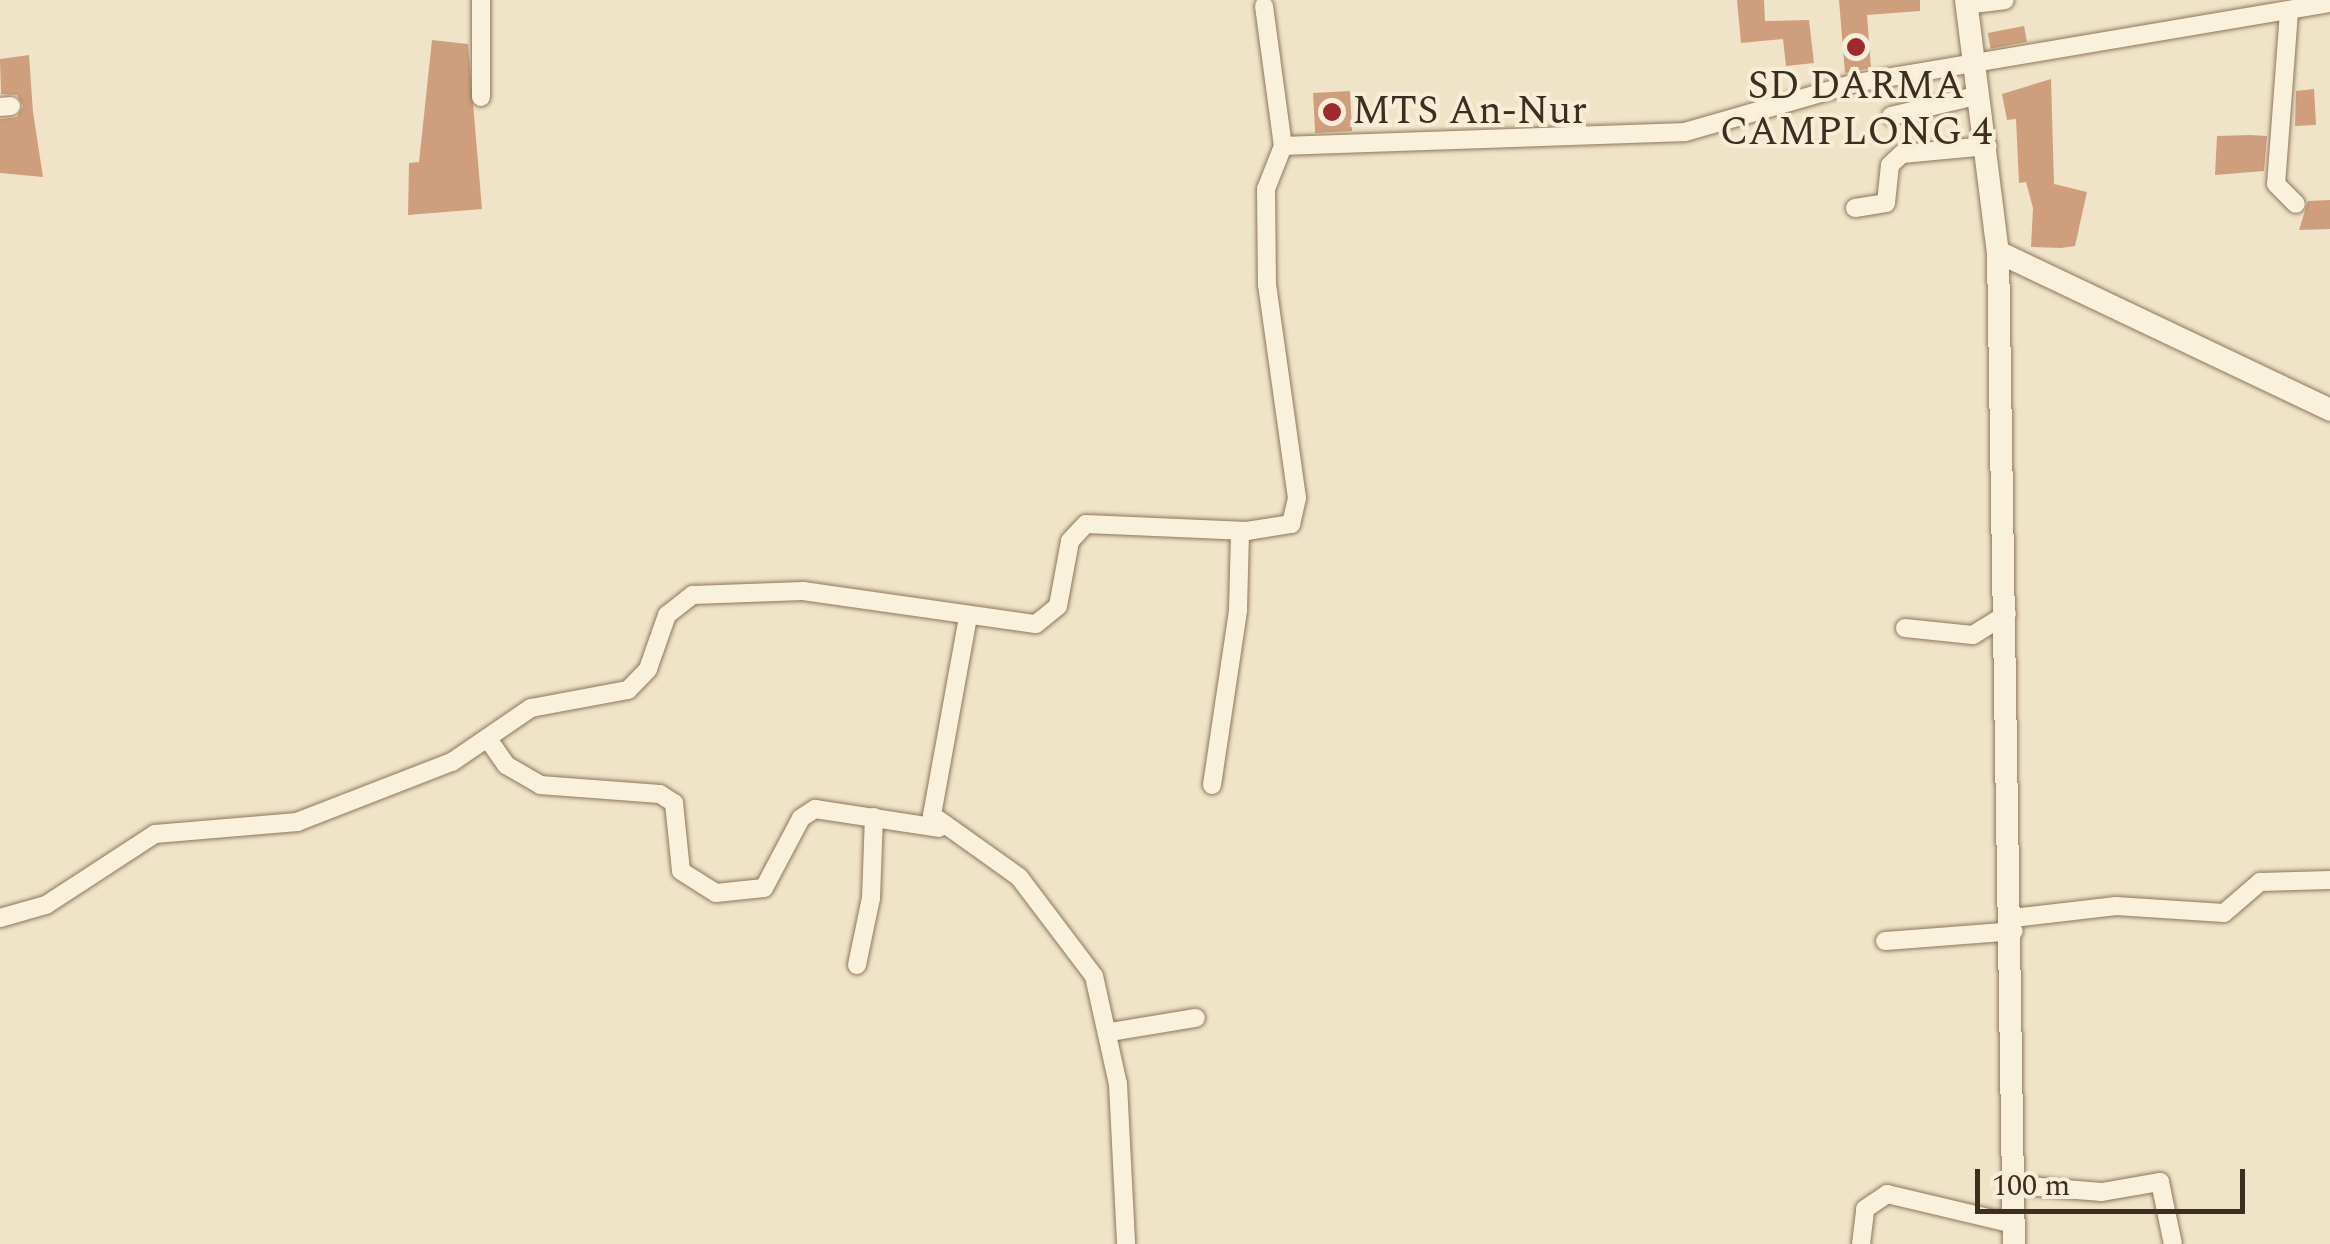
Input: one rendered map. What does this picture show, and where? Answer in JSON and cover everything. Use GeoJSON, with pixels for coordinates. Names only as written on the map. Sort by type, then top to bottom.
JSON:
{"type":"FeatureCollection","features":[{"type":"Feature","properties":{"kind":"street"},"geometry":{"type":"LineString","coordinates":[[481,0],[481,97]]}},
{"type":"Feature","properties":{"kind":"street"},"geometry":{"type":"LineString","coordinates":[[1861,1244],[1865,1209],[1886,1194],[2014,1234],[2013,925],[1998,252],[1988,146],[1966,3],[2005,0]]}},
{"type":"Feature","properties":{"kind":"street"},"geometry":{"type":"LineString","coordinates":[[1282,146],[1665,134],[1856,83],[1976,66],[2330,3]]}},
{"type":"Feature","properties":{"kind":"street"},"geometry":{"type":"LineString","coordinates":[[0,918],[46,905],[155,834],[298,822],[381,796],[488,739],[530,708],[628,690],[648,669],[668,615],[693,595],[803,591],[1036,624],[1053,614],[1070,541],[1086,524],[1272,531],[1296,513],[1267,284],[1266,189],[1282,146],[1264,6]]}},
{"type":"Feature","properties":{"kind":"street"},"geometry":{"type":"LineString","coordinates":[[2289,12],[2276,184],[2296,204]]}},
{"type":"Feature","properties":{"kind":"street"},"geometry":{"type":"LineString","coordinates":[[1891,116],[1980,94]]}},
{"type":"Feature","properties":{"kind":"street"},"geometry":{"type":"LineString","coordinates":[[1855,208],[1886,203],[1890,165],[1902,154],[1988,146]]}},
{"type":"Feature","properties":{"kind":"street"},"geometry":{"type":"LineString","coordinates":[[1998,252],[2330,410]]}},
{"type":"Feature","properties":{"kind":"street"},"geometry":{"type":"LineString","coordinates":[[1212,784],[1238,610],[1240,531]]}},
{"type":"Feature","properties":{"kind":"street"},"geometry":{"type":"LineString","coordinates":[[1905,628],[1973,635],[2007,614]]}},
{"type":"Feature","properties":{"kind":"street"},"geometry":{"type":"LineString","coordinates":[[940,828],[930,801],[968,616]]}},
{"type":"Feature","properties":{"kind":"street"},"geometry":{"type":"LineString","coordinates":[[488,739],[506,765],[540,785],[660,794],[674,803],[681,871],[716,893],[764,888],[807,812],[874,817],[940,828],[992,853],[1061,924],[1094,976],[1111,1032],[1126,1244]]}},
{"type":"Feature","properties":{"kind":"street"},"geometry":{"type":"LineString","coordinates":[[857,965],[871,898],[874,817]]}},
{"type":"Feature","properties":{"kind":"street"},"geometry":{"type":"LineString","coordinates":[[1885,941],[2013,925],[2116,906],[2224,913],[2260,882],[2330,880]]}},
{"type":"Feature","properties":{"kind":"street"},"geometry":{"type":"LineString","coordinates":[[1111,1032],[1196,1018]]}},
{"type":"Feature","properties":{"kind":"street"},"geometry":{"type":"LineString","coordinates":[[2015,1185],[2102,1192],[2160,1182],[2173,1244]]}},
{"type":"Feature","properties":{"kind":"building"},"geometry":{"type":"Polygon","coordinates":[[[1737,0],[1764,0],[1765,21],[1809,20],[1814,63],[1786,66],[1783,39],[1741,43],[1737,0]]]}},
{"type":"Feature","properties":{"kind":"building","name":"SD DARMA CAMPLONG 4"},"geometry":{"type":"Polygon","coordinates":[[[1839,0],[1920,0],[1920,11],[1867,15],[1871,68],[1845,73],[1839,0]]]}},
{"type":"Feature","properties":{"kind":"building"},"geometry":{"type":"Polygon","coordinates":[[[2024,26],[2027,42],[1991,49],[1988,33],[2024,26]]]}},
{"type":"Feature","properties":{"kind":"building"},"geometry":{"type":"Polygon","coordinates":[[[432,40],[468,44],[482,209],[408,215],[409,163],[419,162],[432,40]]]}},
{"type":"Feature","properties":{"kind":"building"},"geometry":{"type":"Polygon","coordinates":[[[29,55],[43,177],[0,173],[0,119],[17,117],[23,106],[17,95],[1,94],[0,59],[29,55]]]}},
{"type":"Feature","properties":{"kind":"building"},"geometry":{"type":"Polygon","coordinates":[[[2051,79],[2054,184],[2087,192],[2075,246],[2061,248],[2031,247],[2033,208],[2026,182],[2019,183],[2016,119],[2007,120],[2002,94],[2051,79]]]}},
{"type":"Feature","properties":{"kind":"building"},"geometry":{"type":"Polygon","coordinates":[[[2314,89],[2316,125],[2295,126],[2296,91],[2314,89]]]}},
{"type":"Feature","properties":{"kind":"building","name":"MTS An-Nur"},"geometry":{"type":"Polygon","coordinates":[[[1350,91],[1352,131],[1315,133],[1313,93],[1350,91]]]}},
{"type":"Feature","properties":{"kind":"building"},"geometry":{"type":"Polygon","coordinates":[[[2217,136],[2267,136],[2264,171],[2215,175],[2217,136]]]}},
{"type":"Feature","properties":{"kind":"building"},"geometry":{"type":"Polygon","coordinates":[[[2330,200],[2330,229],[2299,230],[2308,201],[2330,200]]]}},
{"type":"Feature","properties":{"kind":"place","name":"SD DARMA CAMPLONG 4"},"geometry":{"type":"Point","coordinates":[1856,47]}},
{"type":"Feature","properties":{"kind":"place","name":"MTS An-Nur"},"geometry":{"type":"Point","coordinates":[1332,112]}}]}
